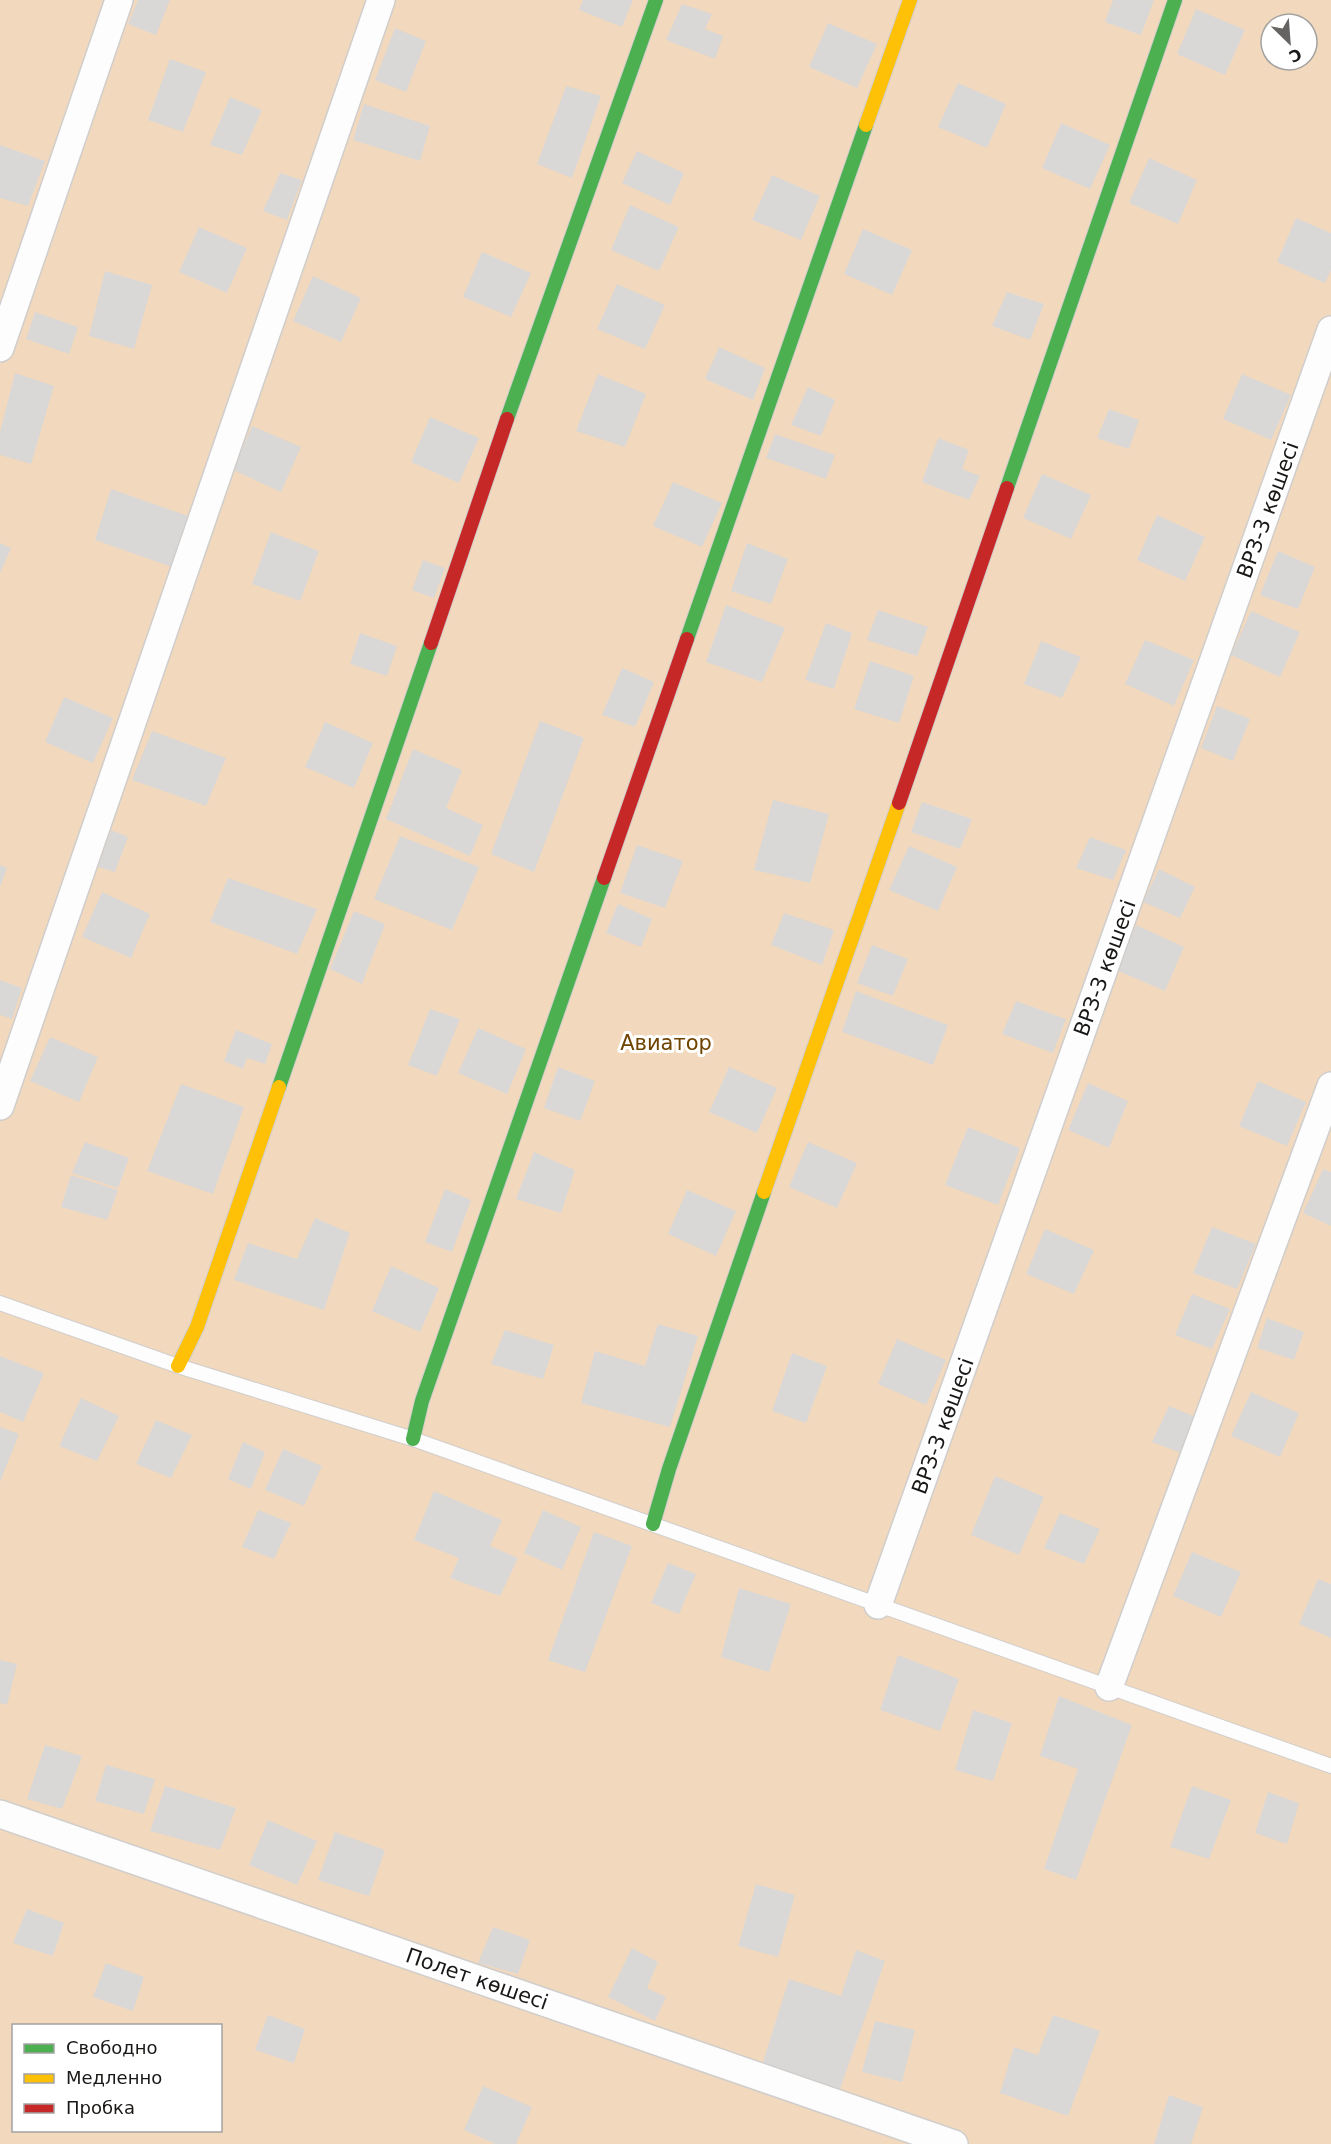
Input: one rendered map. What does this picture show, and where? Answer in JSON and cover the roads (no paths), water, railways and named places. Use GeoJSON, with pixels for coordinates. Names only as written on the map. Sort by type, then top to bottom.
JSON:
{"type":"FeatureCollection","features":[{"type":"Feature","properties":{"kind":"street"},"geometry":{"type":"LineString","coordinates":[[0,348],[119,0]]}},
{"type":"Feature","properties":{"kind":"street"},"geometry":{"type":"LineString","coordinates":[[0,1106],[381,0]]}},
{"type":"Feature","properties":{"kind":"street"},"geometry":{"type":"LineString","coordinates":[[178,1366],[197,1327],[543,314],[656,0]]}},
{"type":"Feature","properties":{"kind":"street"},"geometry":{"type":"LineString","coordinates":[[413,1439],[430,1378],[910,0]]}},
{"type":"Feature","properties":{"kind":"street"},"geometry":{"type":"LineString","coordinates":[[653,1524],[669,1469],[1175,0]]}},
{"type":"Feature","properties":{"kind":"street","name":"ВРЗ-3 көшесі"},"geometry":{"type":"LineString","coordinates":[[878,1605],[1331,330]]}},
{"type":"Feature","properties":{"kind":"street"},"geometry":{"type":"LineString","coordinates":[[1109,1687],[1331,1086]]}},
{"type":"Feature","properties":{"kind":"street","name":"Полет көшесі"},"geometry":{"type":"LineString","coordinates":[[0,1814],[954,2144]]}},
{"type":"Feature","properties":{"kind":"lane"},"geometry":{"type":"LineString","coordinates":[[0,1303],[178,1366],[413,1439],[1331,1766]]}},
{"type":"Feature","properties":{"kind":"park label","name":"Авиатор"},"geometry":{"type":"Point","coordinates":[666,1043]}}]}
